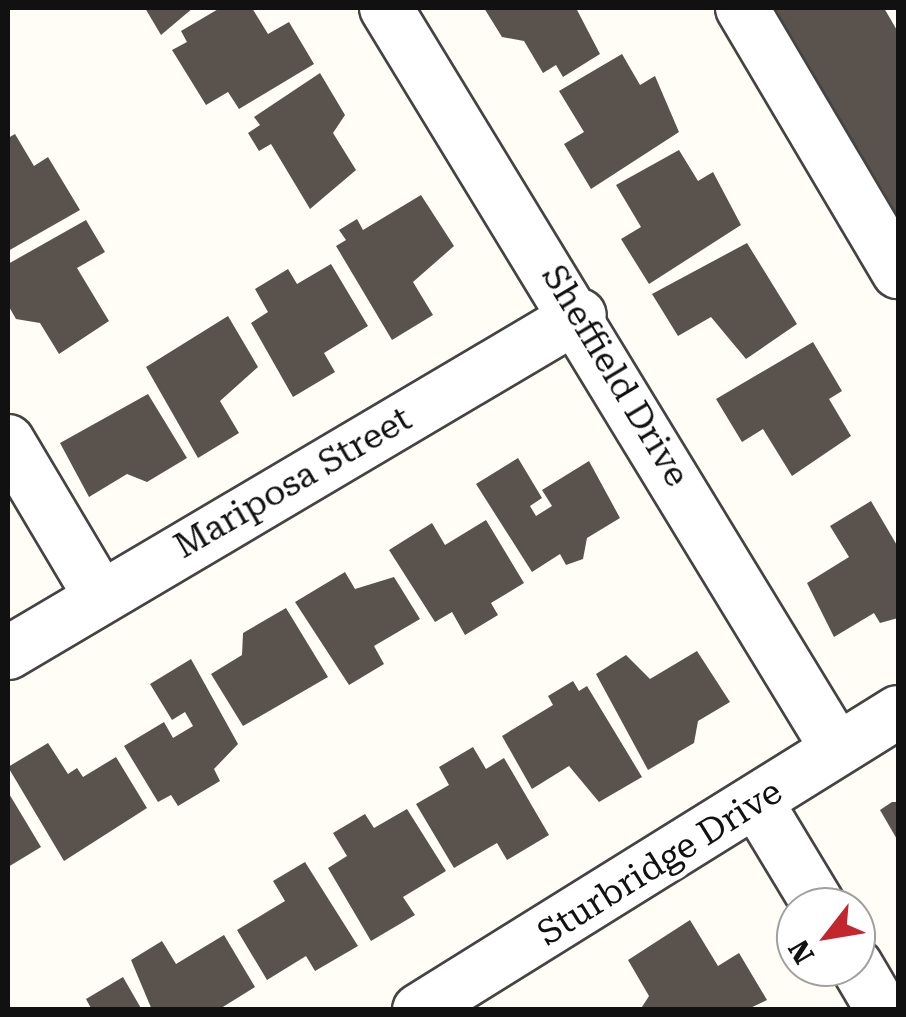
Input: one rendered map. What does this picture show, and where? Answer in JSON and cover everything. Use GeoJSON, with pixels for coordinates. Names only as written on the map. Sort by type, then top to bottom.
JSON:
{"type":"FeatureCollection","features":[{"type":"Feature","properties":{"kind":"street","name":"Sheffield Drive"},"geometry":{"type":"LineString","coordinates":[[386,8],[580,316],[837,749]]}},
{"type":"Feature","properties":{"kind":"street"},"geometry":{"type":"LineString","coordinates":[[742,8],[898,272]]}},
{"type":"Feature","properties":{"kind":"street","name":"Mariposa Street"},"geometry":{"type":"LineString","coordinates":[[8,653],[580,316]]}},
{"type":"Feature","properties":{"kind":"street"},"geometry":{"type":"LineString","coordinates":[[8,441],[100,596]]}},
{"type":"Feature","properties":{"kind":"street","name":"Sturbridge Drive"},"geometry":{"type":"LineString","coordinates":[[419,1010],[759,806],[837,749],[898,712]]}},
{"type":"Feature","properties":{"kind":"street"},"geometry":{"type":"LineString","coordinates":[[759,806],[808,887]]}},
{"type":"Feature","properties":{"kind":"building"},"geometry":{"type":"Polygon","coordinates":[[[145,8],[193,8],[161,35],[145,8]]]}},
{"type":"Feature","properties":{"kind":"building"},"geometry":{"type":"Polygon","coordinates":[[[220,8],[252,8],[268,34],[289,22],[314,64],[239,109],[228,92],[206,105],[172,50],[187,42],[181,31],[220,8]]]}},
{"type":"Feature","properties":{"kind":"building"},"geometry":{"type":"Polygon","coordinates":[[[484,8],[576,8],[600,54],[563,77],[556,65],[543,73],[524,41],[502,37],[484,8]]]}},
{"type":"Feature","properties":{"kind":"building"},"geometry":{"type":"Polygon","coordinates":[[[763,8],[884,8],[898,32],[898,234],[763,8]]]}},
{"type":"Feature","properties":{"kind":"building"},"geometry":{"type":"Polygon","coordinates":[[[622,54],[640,85],[655,76],[679,132],[591,189],[564,144],[584,132],[559,91],[622,54]]]}},
{"type":"Feature","properties":{"kind":"building"},"geometry":{"type":"Polygon","coordinates":[[[320,73],[345,115],[333,133],[356,170],[310,209],[271,144],[259,151],[248,133],[260,125],[254,117],[320,73]]]}},
{"type":"Feature","properties":{"kind":"building"},"geometry":{"type":"Polygon","coordinates":[[[15,134],[34,166],[48,157],[80,210],[8,251],[8,138],[15,134]]]}},
{"type":"Feature","properties":{"kind":"building"},"geometry":{"type":"Polygon","coordinates":[[[679,150],[698,181],[713,172],[741,225],[649,284],[621,239],[641,227],[616,185],[679,150]]]}},
{"type":"Feature","properties":{"kind":"building"},"geometry":{"type":"Polygon","coordinates":[[[421,195],[454,246],[413,282],[433,315],[392,340],[336,246],[346,240],[339,230],[357,219],[363,230],[421,195]]]}},
{"type":"Feature","properties":{"kind":"building"},"geometry":{"type":"Polygon","coordinates":[[[86,220],[105,252],[77,268],[109,321],[59,354],[40,323],[16,319],[8,305],[8,264],[86,220]]]}},
{"type":"Feature","properties":{"kind":"building"},"geometry":{"type":"Polygon","coordinates":[[[747,243],[797,324],[746,359],[711,317],[678,336],[652,294],[747,243]]]}},
{"type":"Feature","properties":{"kind":"building"},"geometry":{"type":"Polygon","coordinates":[[[331,264],[368,326],[324,353],[335,372],[293,397],[251,323],[268,312],[255,289],[288,269],[297,284],[331,264]]]}},
{"type":"Feature","properties":{"kind":"building"},"geometry":{"type":"Polygon","coordinates":[[[228,316],[258,367],[220,401],[239,433],[198,458],[146,367],[228,316]]]}},
{"type":"Feature","properties":{"kind":"building"},"geometry":{"type":"Polygon","coordinates":[[[813,342],[842,391],[829,399],[851,436],[792,476],[763,429],[742,442],[716,399],[813,342]]]}},
{"type":"Feature","properties":{"kind":"building"},"geometry":{"type":"Polygon","coordinates":[[[148,394],[187,458],[147,482],[127,474],[89,497],[60,443],[148,394]]]}},
{"type":"Feature","properties":{"kind":"building"},"geometry":{"type":"Polygon","coordinates":[[[518,458],[542,498],[530,506],[536,516],[552,506],[542,490],[589,461],[620,518],[587,538],[583,559],[566,565],[560,554],[532,572],[476,484],[518,458]]]}},
{"type":"Feature","properties":{"kind":"building"},"geometry":{"type":"Polygon","coordinates":[[[871,501],[898,547],[898,618],[880,623],[874,613],[834,637],[807,583],[849,557],[830,526],[871,501]]]}},
{"type":"Feature","properties":{"kind":"building"},"geometry":{"type":"Polygon","coordinates":[[[486,520],[524,583],[491,603],[498,615],[465,635],[452,612],[435,622],[389,550],[432,523],[445,545],[486,520]]]}},
{"type":"Feature","properties":{"kind":"building"},"geometry":{"type":"Polygon","coordinates":[[[345,572],[355,589],[394,577],[420,619],[374,646],[384,664],[349,685],[295,602],[345,572]]]}},
{"type":"Feature","properties":{"kind":"building"},"geometry":{"type":"Polygon","coordinates":[[[286,608],[328,677],[243,726],[211,674],[242,655],[243,633],[286,608]]]}},
{"type":"Feature","properties":{"kind":"building"},"geometry":{"type":"Polygon","coordinates":[[[697,651],[730,702],[698,721],[694,743],[648,770],[596,674],[626,655],[650,679],[697,651]]]}},
{"type":"Feature","properties":{"kind":"building"},"geometry":{"type":"Polygon","coordinates":[[[191,659],[238,744],[214,769],[220,781],[178,806],[171,795],[158,802],[124,746],[164,722],[173,738],[193,726],[185,712],[172,720],[150,684],[191,659]]]}},
{"type":"Feature","properties":{"kind":"building"},"geometry":{"type":"Polygon","coordinates":[[[573,681],[579,691],[587,686],[642,777],[599,802],[569,766],[532,789],[502,736],[553,705],[548,696],[573,681]]]}},
{"type":"Feature","properties":{"kind":"building"},"geometry":{"type":"Polygon","coordinates":[[[48,743],[68,774],[77,768],[83,777],[116,757],[147,808],[64,861],[8,767],[48,743]]]}},
{"type":"Feature","properties":{"kind":"building"},"geometry":{"type":"Polygon","coordinates":[[[473,747],[486,769],[504,758],[549,835],[507,860],[497,843],[454,868],[416,804],[449,785],[439,767],[473,747]]]}},
{"type":"Feature","properties":{"kind":"building"},"geometry":{"type":"Polygon","coordinates":[[[8,792],[41,847],[8,867],[8,792]]]}},
{"type":"Feature","properties":{"kind":"building"},"geometry":{"type":"Polygon","coordinates":[[[898,802],[898,841],[880,810],[898,802]]]}},
{"type":"Feature","properties":{"kind":"building"},"geometry":{"type":"Polygon","coordinates":[[[407,809],[446,871],[403,897],[415,915],[371,941],[328,868],[347,856],[333,833],[365,814],[374,828],[407,809]]]}},
{"type":"Feature","properties":{"kind":"building"},"geometry":{"type":"Polygon","coordinates":[[[305,862],[358,946],[315,971],[306,956],[267,980],[237,930],[285,901],[273,881],[305,862]]]}},
{"type":"Feature","properties":{"kind":"building"},"geometry":{"type":"Polygon","coordinates":[[[690,920],[718,966],[739,953],[767,1000],[746,1010],[640,1010],[649,996],[628,960],[690,920]]]}},
{"type":"Feature","properties":{"kind":"building"},"geometry":{"type":"Polygon","coordinates":[[[224,935],[255,987],[218,1010],[152,1010],[131,960],[162,941],[176,964],[224,935]]]}},
{"type":"Feature","properties":{"kind":"building"},"geometry":{"type":"Polygon","coordinates":[[[123,977],[142,1010],[92,1010],[86,999],[123,977]]]}}]}
